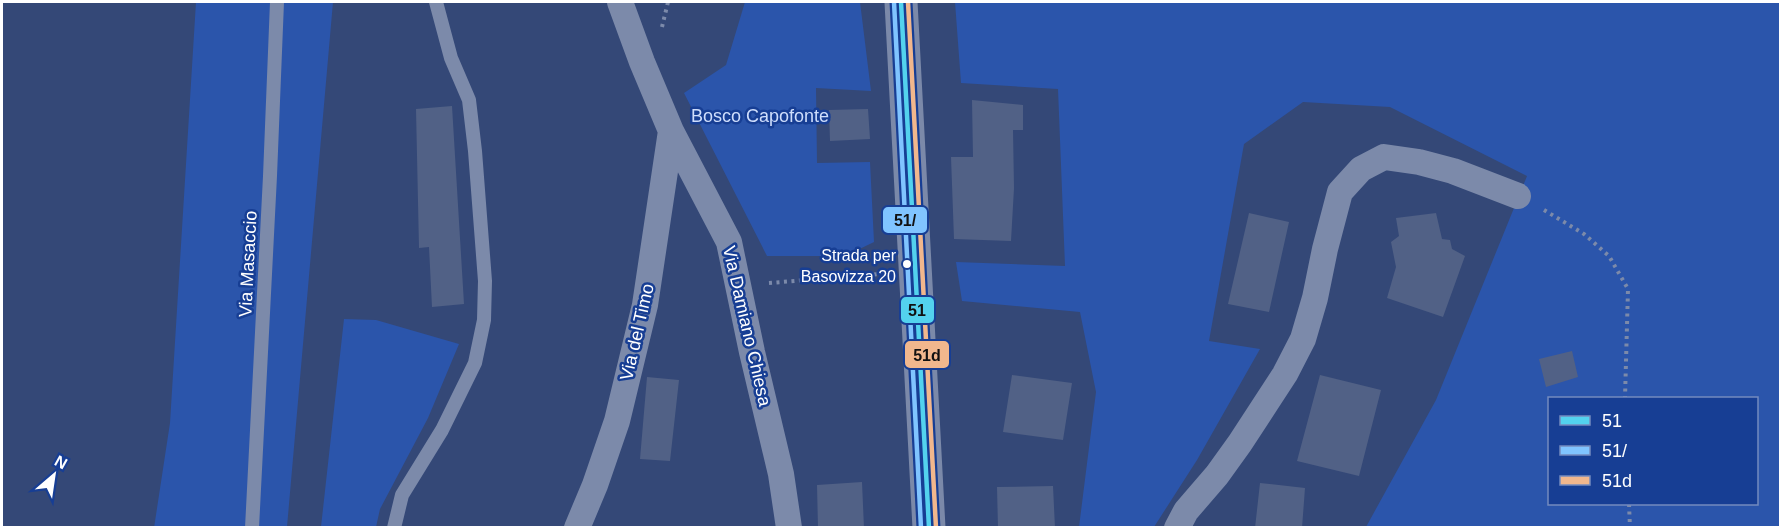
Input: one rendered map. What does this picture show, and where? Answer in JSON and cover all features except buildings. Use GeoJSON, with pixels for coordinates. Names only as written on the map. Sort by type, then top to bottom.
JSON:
{"type":"FeatureCollection","features":[{"type":"Feature","properties":{"kind":"main road"},"geometry":{"type":"LineString","coordinates":[[901,2],[928,528]]}},
{"type":"Feature","properties":{"kind":"street","name":"Via Damiano Chiesa"},"geometry":{"type":"LineString","coordinates":[[620,2],[671,130],[729,242],[781,474],[789,528]]}},
{"type":"Feature","properties":{"kind":"street","name":"Via del Timo"},"geometry":{"type":"LineString","coordinates":[[577,528],[595,485],[617,421],[642,316],[655,248],[671,130]]}},
{"type":"Feature","properties":{"kind":"street"},"geometry":{"type":"LineString","coordinates":[[1177,528],[1186,511],[1217,475],[1240,443],[1285,374],[1303,339],[1340,192],[1361,169],[1384,158],[1419,162],[1453,171],[1518,196]]}},
{"type":"Feature","properties":{"kind":"lane","name":"Via Masaccio"},"geometry":{"type":"LineString","coordinates":[[252,528],[277,2]]}},
{"type":"Feature","properties":{"kind":"lane"},"geometry":{"type":"LineString","coordinates":[[394,528],[402,495],[442,430],[474,363],[484,320],[484,269],[469,100],[451,58],[436,2]]}},
{"type":"Feature","properties":{"kind":"path"},"geometry":{"type":"LineString","coordinates":[[1518,196],[1584,234],[1608,256],[1628,289],[1625,397]]}},
{"type":"Feature","properties":{"kind":"path"},"geometry":{"type":"LineString","coordinates":[[738,286],[915,272]]}},
{"type":"Feature","properties":{"kind":"path"},"geometry":{"type":"LineString","coordinates":[[1629,505],[1630,528]]}},
{"type":"Feature","properties":{"kind":"green space"},"geometry":{"type":"Polygon","coordinates":[[[196,2],[333,2],[287,527],[154,528],[170,423],[196,2]]]}},
{"type":"Feature","properties":{"kind":"green space","name":"Bosco Capofonte"},"geometry":{"type":"Polygon","coordinates":[[[745,2],[860,2],[871,91],[816,88],[817,163],[870,162],[874,242],[845,256],[767,256],[684,93],[726,65],[745,2]]]}},
{"type":"Feature","properties":{"kind":"green space"},"geometry":{"type":"Polygon","coordinates":[[[955,2],[1780,2],[1780,527],[1366,527],[1436,400],[1527,176],[1390,107],[1303,102],[1244,144],[1209,341],[1260,349],[1197,460],[1154,527],[1079,527],[1096,392],[1080,312],[962,301],[956,262],[1065,266],[1058,89],[961,83],[955,2]]]}},
{"type":"Feature","properties":{"kind":"green space"},"geometry":{"type":"Polygon","coordinates":[[[344,319],[376,320],[459,344],[428,418],[380,509],[376,527],[321,527],[344,319]]]}},
{"type":"Feature","properties":{"kind":"transit line","name":"51/"},"geometry":{"type":"LineString","coordinates":[[894,2],[921,528]]}},
{"type":"Feature","properties":{"kind":"transit line","name":"51"},"geometry":{"type":"LineString","coordinates":[[901,2],[929,528]]}},
{"type":"Feature","properties":{"kind":"transit line","name":"51d"},"geometry":{"type":"LineString","coordinates":[[908,2],[936,528]]}},
{"type":"Feature","properties":{"kind":"place","name":"Strada per Basovizza 20"},"geometry":{"type":"Point","coordinates":[907,264]}}]}
